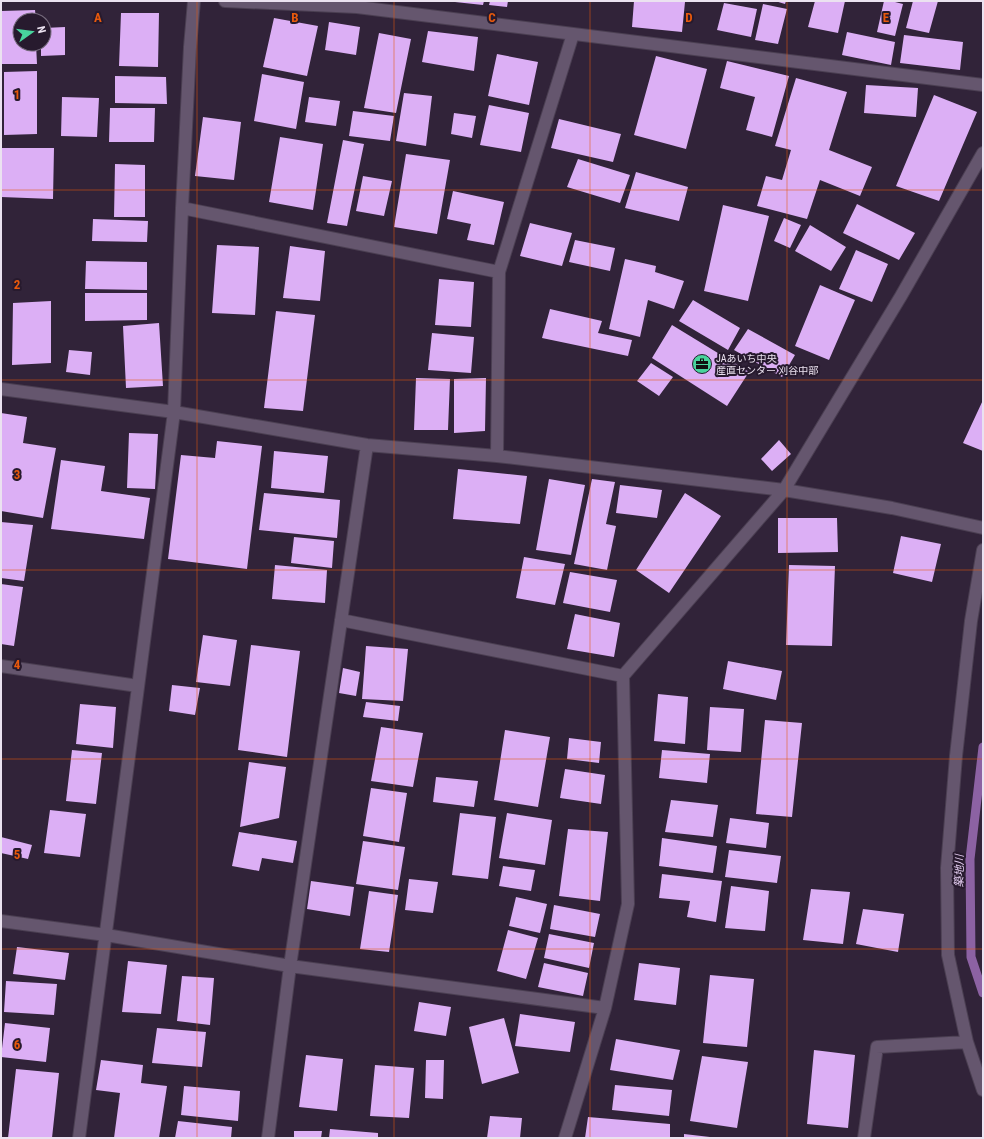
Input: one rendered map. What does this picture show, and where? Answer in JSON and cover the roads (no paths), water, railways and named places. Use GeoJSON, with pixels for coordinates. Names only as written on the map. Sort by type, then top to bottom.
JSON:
{"type":"FeatureCollection","features":[{"type":"Feature","properties":{"kind":"street"},"geometry":{"type":"LineString","coordinates":[[79,1138],[174,412],[182,208],[190,47],[194,1]]}},
{"type":"Feature","properties":{"kind":"street"},"geometry":{"type":"LineString","coordinates":[[225,1],[358,4],[573,34],[983,85]]}},
{"type":"Feature","properties":{"kind":"street"},"geometry":{"type":"LineString","coordinates":[[497,456],[499,272],[573,34]]}},
{"type":"Feature","properties":{"kind":"street"},"geometry":{"type":"LineString","coordinates":[[565,1138],[605,1008],[628,904],[622,676],[784,490],[901,296],[983,153]]}},
{"type":"Feature","properties":{"kind":"street"},"geometry":{"type":"LineString","coordinates":[[182,208],[499,272]]}},
{"type":"Feature","properties":{"kind":"street"},"geometry":{"type":"LineString","coordinates":[[1,389],[174,412],[367,444],[497,456],[784,490],[892,508],[983,528]]}},
{"type":"Feature","properties":{"kind":"street"},"geometry":{"type":"LineString","coordinates":[[268,1138],[290,966],[367,444]]}},
{"type":"Feature","properties":{"kind":"street"},"geometry":{"type":"LineString","coordinates":[[983,550],[970,629],[956,756],[947,868],[948,954],[967,1042],[983,1090]]}},
{"type":"Feature","properties":{"kind":"street"},"geometry":{"type":"LineString","coordinates":[[342,620],[622,676]]}},
{"type":"Feature","properties":{"kind":"street"},"geometry":{"type":"LineString","coordinates":[[1,666],[138,686]]}},
{"type":"Feature","properties":{"kind":"street"},"geometry":{"type":"LineString","coordinates":[[1,921],[106,935],[290,966],[605,1008]]}},
{"type":"Feature","properties":{"kind":"street"},"geometry":{"type":"LineString","coordinates":[[864,1138],[877,1047],[967,1042]]}},
{"type":"Feature","properties":{"kind":"waterway","name":"築地川"},"geometry":{"type":"LineString","coordinates":[[983,747],[970,859],[971,957],[983,993]]}},
{"type":"Feature","properties":{"kind":"place","name":"JAあいち中央 産直センター 刈谷中部"},"geometry":{"type":"Point","coordinates":[702,364]}}]}
